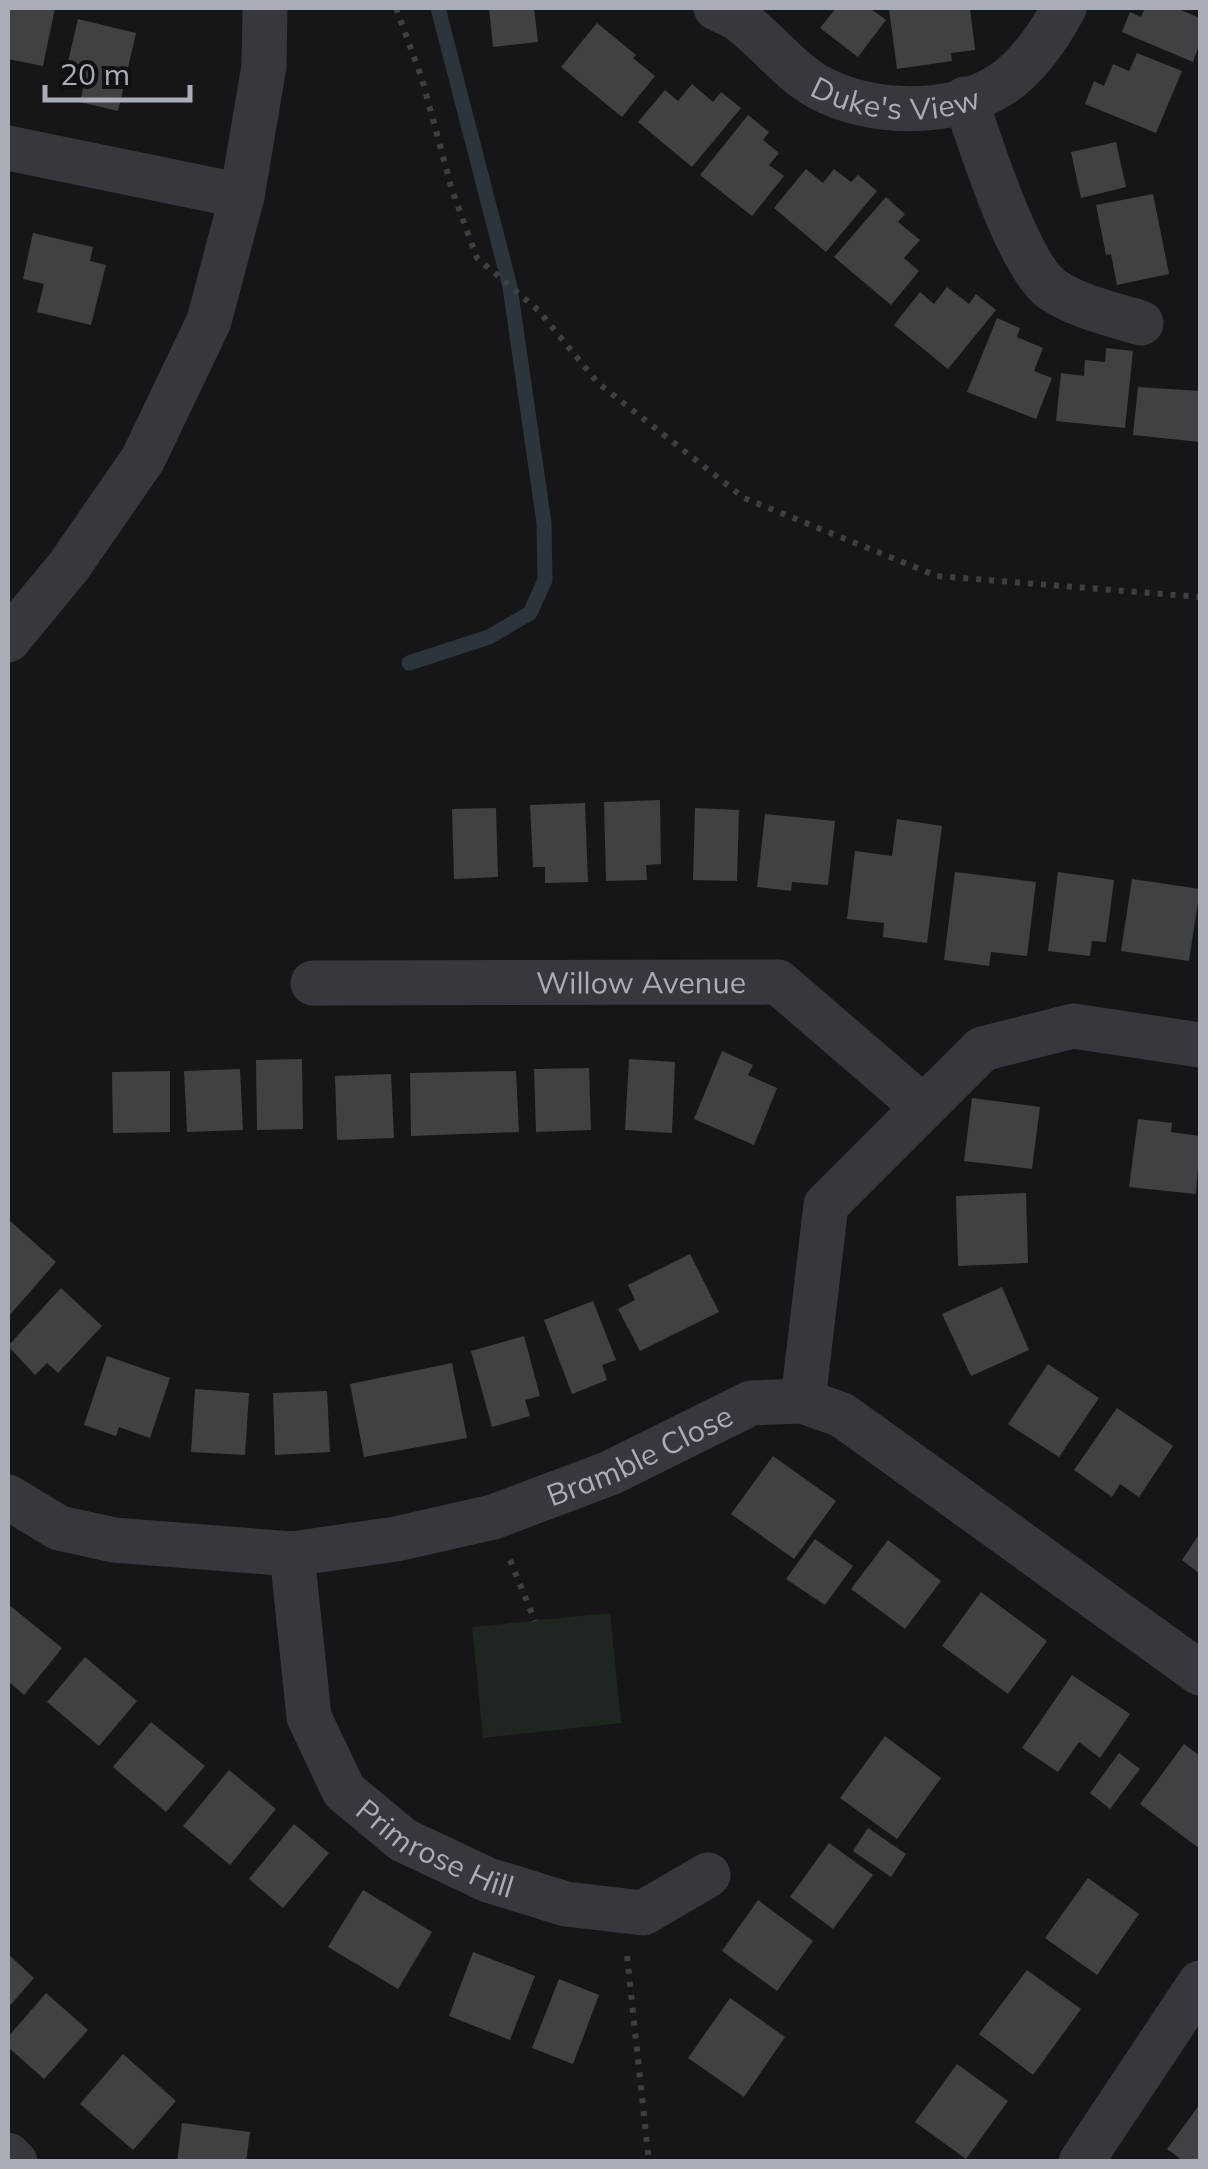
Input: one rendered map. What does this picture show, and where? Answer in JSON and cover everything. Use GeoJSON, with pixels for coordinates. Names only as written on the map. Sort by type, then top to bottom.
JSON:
{"type":"FeatureCollection","features":[{"type":"Feature","properties":{"kind":"street"},"geometry":{"type":"LineString","coordinates":[[8,640],[69,566],[143,460],[209,321],[242,196],[264,66],[265,8]]}},
{"type":"Feature","properties":{"kind":"street","name":"Duke's View"},"geometry":{"type":"LineString","coordinates":[[740,14],[817,86],[872,107],[912,110],[965,99],[1002,84],[1046,41],[1064,8]]}},
{"type":"Feature","properties":{"kind":"street"},"geometry":{"type":"LineString","coordinates":[[965,99],[1007,211],[1049,288],[1079,304],[1141,323]]}},
{"type":"Feature","properties":{"kind":"street"},"geometry":{"type":"LineString","coordinates":[[8,148],[242,196]]}},
{"type":"Feature","properties":{"kind":"street","name":"Willow Avenue"},"geometry":{"type":"LineString","coordinates":[[313,982],[778,982],[922,1106]]}},
{"type":"Feature","properties":{"kind":"street"},"geometry":{"type":"LineString","coordinates":[[803,1401],[826,1205],[982,1049],[1073,1026],[1200,1045]]}},
{"type":"Feature","properties":{"kind":"street","name":"Bramble Close"},"geometry":{"type":"LineString","coordinates":[[8,1497],[59,1528],[114,1540],[292,1554],[396,1539],[493,1517],[610,1472],[751,1403],[803,1401],[842,1414],[1200,1673]]}},
{"type":"Feature","properties":{"kind":"street","name":"Primrose Hill"},"geometry":{"type":"LineString","coordinates":[[292,1554],[309,1717],[344,1790],[403,1840],[488,1880],[566,1904],[643,1913],[708,1875]]}},
{"type":"Feature","properties":{"kind":"street"},"geometry":{"type":"LineString","coordinates":[[1082,2162],[1200,1983]]}},
{"type":"Feature","properties":{"kind":"street"},"geometry":{"type":"LineString","coordinates":[[8,2155],[15,2162]]}},
{"type":"Feature","properties":{"kind":"path"},"geometry":{"type":"LineString","coordinates":[[396,8],[477,258],[538,310],[598,383],[744,498],[937,576],[1200,597]]}},
{"type":"Feature","properties":{"kind":"path"},"geometry":{"type":"LineString","coordinates":[[493,1517],[535,1621]]}},
{"type":"Feature","properties":{"kind":"path"},"geometry":{"type":"LineString","coordinates":[[622,1910],[648,2162]]}},
{"type":"Feature","properties":{"kind":"shaded area"},"geometry":{"type":"Polygon","coordinates":[[[610,1613],[621,1723],[483,1738],[472,1627],[610,1613]]]}},
{"type":"Feature","properties":{"kind":"building"},"geometry":{"type":"Polygon","coordinates":[[[8,8],[55,8],[43,66],[8,59],[8,8]]]}},
{"type":"Feature","properties":{"kind":"building"},"geometry":{"type":"Polygon","coordinates":[[[489,8],[534,8],[538,42],[493,47],[489,8]]]}},
{"type":"Feature","properties":{"kind":"building"},"geometry":{"type":"Polygon","coordinates":[[[836,8],[870,8],[886,20],[858,57],[820,28],[836,8]]]}},
{"type":"Feature","properties":{"kind":"building"},"geometry":{"type":"Polygon","coordinates":[[[970,8],[975,50],[951,53],[952,61],[897,69],[889,9],[970,8]]]}},
{"type":"Feature","properties":{"kind":"building"},"geometry":{"type":"Polygon","coordinates":[[[1145,8],[1176,8],[1200,18],[1200,43],[1193,62],[1122,32],[1130,12],[1141,17],[1145,8]]]}},
{"type":"Feature","properties":{"kind":"building"},"geometry":{"type":"Polygon","coordinates":[[[78,19],[136,33],[118,111],[80,102],[86,74],[66,70],[78,19]]]}},
{"type":"Feature","properties":{"kind":"building"},"geometry":{"type":"Polygon","coordinates":[[[597,23],[655,76],[622,117],[561,67],[597,23]]]}},
{"type":"Feature","properties":{"kind":"building"},"geometry":{"type":"Polygon","coordinates":[[[1137,53],[1182,71],[1156,133],[1085,104],[1094,81],[1104,86],[1113,64],[1129,71],[1137,53]]]}},
{"type":"Feature","properties":{"kind":"building"},"geometry":{"type":"Polygon","coordinates":[[[692,84],[713,102],[721,92],[741,108],[692,167],[638,122],[665,90],[678,101],[692,84]]]}},
{"type":"Feature","properties":{"kind":"building"},"geometry":{"type":"Polygon","coordinates":[[[748,115],[769,132],[763,140],[779,153],[769,165],[784,176],[752,216],[700,175],[748,115]]]}},
{"type":"Feature","properties":{"kind":"building"},"geometry":{"type":"Polygon","coordinates":[[[1116,142],[1126,187],[1081,198],[1071,152],[1116,142]]]}},
{"type":"Feature","properties":{"kind":"building"},"geometry":{"type":"Polygon","coordinates":[[[806,169],[823,183],[834,169],[851,182],[858,175],[877,191],[826,252],[774,208],[806,169]]]}},
{"type":"Feature","properties":{"kind":"building"},"geometry":{"type":"Polygon","coordinates":[[[1153,194],[1169,274],[1117,285],[1111,254],[1106,255],[1096,205],[1153,194]]]}},
{"type":"Feature","properties":{"kind":"building"},"geometry":{"type":"Polygon","coordinates":[[[886,197],[905,214],[898,222],[920,240],[904,258],[919,271],[891,305],[834,257],[886,197]]]}},
{"type":"Feature","properties":{"kind":"building"},"geometry":{"type":"Polygon","coordinates":[[[33,233],[93,247],[90,261],[106,265],[91,325],[37,312],[44,284],[23,279],[33,233]]]}},
{"type":"Feature","properties":{"kind":"building"},"geometry":{"type":"Polygon","coordinates":[[[947,287],[969,304],[976,294],[996,310],[948,369],[894,325],[920,292],[934,304],[947,287]]]}},
{"type":"Feature","properties":{"kind":"building"},"geometry":{"type":"Polygon","coordinates":[[[997,318],[1020,328],[1017,337],[1043,348],[1034,371],[1052,378],[1036,419],[967,392],[997,318]]]}},
{"type":"Feature","properties":{"kind":"building"},"geometry":{"type":"Polygon","coordinates":[[[1106,348],[1133,351],[1125,428],[1056,421],[1061,373],[1084,376],[1085,360],[1105,362],[1106,348]]]}},
{"type":"Feature","properties":{"kind":"building"},"geometry":{"type":"Polygon","coordinates":[[[1138,387],[1200,391],[1200,442],[1133,435],[1138,387]]]}},
{"type":"Feature","properties":{"kind":"building"},"geometry":{"type":"Polygon","coordinates":[[[660,800],[661,864],[646,865],[647,880],[606,881],[604,802],[660,800]]]}},
{"type":"Feature","properties":{"kind":"building"},"geometry":{"type":"Polygon","coordinates":[[[585,803],[588,882],[545,883],[545,867],[533,867],[530,805],[585,803]]]}},
{"type":"Feature","properties":{"kind":"building"},"geometry":{"type":"Polygon","coordinates":[[[496,808],[498,877],[454,879],[452,809],[496,808]]]}},
{"type":"Feature","properties":{"kind":"building"},"geometry":{"type":"Polygon","coordinates":[[[695,808],[739,810],[737,881],[693,880],[695,808]]]}},
{"type":"Feature","properties":{"kind":"building"},"geometry":{"type":"Polygon","coordinates":[[[765,814],[835,821],[828,885],[792,882],[791,891],[757,887],[765,814]]]}},
{"type":"Feature","properties":{"kind":"building"},"geometry":{"type":"Polygon","coordinates":[[[897,819],[942,826],[927,943],[883,937],[884,923],[847,919],[855,851],[892,856],[897,819]]]}},
{"type":"Feature","properties":{"kind":"building"},"geometry":{"type":"Polygon","coordinates":[[[955,872],[1036,882],[1027,956],[991,952],[989,966],[944,960],[955,872]]]}},
{"type":"Feature","properties":{"kind":"building"},"geometry":{"type":"Polygon","coordinates":[[[1058,872],[1114,880],[1106,942],[1092,941],[1090,956],[1048,951],[1058,872]]]}},
{"type":"Feature","properties":{"kind":"building"},"geometry":{"type":"Polygon","coordinates":[[[1132,879],[1200,889],[1189,961],[1121,951],[1132,879]]]}},
{"type":"Feature","properties":{"kind":"building"},"geometry":{"type":"Polygon","coordinates":[[[722,1051],[753,1065],[748,1075],[777,1088],[754,1145],[694,1119],[722,1051]]]}},
{"type":"Feature","properties":{"kind":"building"},"geometry":{"type":"Polygon","coordinates":[[[302,1059],[303,1129],[257,1130],[256,1060],[302,1059]]]}},
{"type":"Feature","properties":{"kind":"building"},"geometry":{"type":"Polygon","coordinates":[[[629,1059],[675,1062],[672,1133],[625,1130],[629,1059]]]}},
{"type":"Feature","properties":{"kind":"building"},"geometry":{"type":"Polygon","coordinates":[[[589,1068],[591,1130],[536,1132],[534,1069],[589,1068]]]}},
{"type":"Feature","properties":{"kind":"building"},"geometry":{"type":"Polygon","coordinates":[[[240,1069],[243,1130],[187,1132],[184,1071],[240,1069]]]}},
{"type":"Feature","properties":{"kind":"building"},"geometry":{"type":"Polygon","coordinates":[[[170,1071],[170,1132],[113,1133],[112,1072],[170,1071]]]}},
{"type":"Feature","properties":{"kind":"building"},"geometry":{"type":"Polygon","coordinates":[[[516,1071],[519,1132],[411,1136],[410,1073],[516,1071]]]}},
{"type":"Feature","properties":{"kind":"building"},"geometry":{"type":"Polygon","coordinates":[[[391,1074],[394,1138],[337,1140],[335,1076],[391,1074]]]}},
{"type":"Feature","properties":{"kind":"building"},"geometry":{"type":"Polygon","coordinates":[[[972,1098],[1040,1107],[1032,1169],[964,1161],[972,1098]]]}},
{"type":"Feature","properties":{"kind":"building"},"geometry":{"type":"Polygon","coordinates":[[[1138,1119],[1172,1123],[1171,1132],[1200,1136],[1196,1194],[1129,1187],[1138,1119]]]}},
{"type":"Feature","properties":{"kind":"building"},"geometry":{"type":"Polygon","coordinates":[[[1026,1193],[1028,1263],[958,1266],[956,1196],[1026,1193]]]}},
{"type":"Feature","properties":{"kind":"building"},"geometry":{"type":"Polygon","coordinates":[[[8,1219],[56,1262],[8,1317],[8,1219]]]}},
{"type":"Feature","properties":{"kind":"building"},"geometry":{"type":"Polygon","coordinates":[[[690,1254],[719,1312],[640,1351],[618,1309],[635,1300],[628,1285],[690,1254]]]}},
{"type":"Feature","properties":{"kind":"building"},"geometry":{"type":"Polygon","coordinates":[[[1002,1287],[1029,1350],[971,1376],[942,1314],[1002,1287]]]}},
{"type":"Feature","properties":{"kind":"building"},"geometry":{"type":"Polygon","coordinates":[[[61,1288],[102,1326],[58,1373],[47,1363],[35,1375],[8,1346],[61,1288]]]}},
{"type":"Feature","properties":{"kind":"building"},"geometry":{"type":"Polygon","coordinates":[[[593,1301],[616,1360],[602,1365],[607,1380],[572,1394],[544,1320],[593,1301]]]}},
{"type":"Feature","properties":{"kind":"building"},"geometry":{"type":"Polygon","coordinates":[[[524,1336],[540,1396],[525,1400],[530,1416],[492,1427],[471,1351],[524,1336]]]}},
{"type":"Feature","properties":{"kind":"building"},"geometry":{"type":"Polygon","coordinates":[[[107,1356],[170,1378],[150,1438],[119,1427],[116,1436],[84,1425],[107,1356]]]}},
{"type":"Feature","properties":{"kind":"building"},"geometry":{"type":"Polygon","coordinates":[[[452,1363],[467,1438],[364,1457],[350,1384],[452,1363]]]}},
{"type":"Feature","properties":{"kind":"building"},"geometry":{"type":"Polygon","coordinates":[[[1048,1364],[1099,1398],[1059,1457],[1008,1424],[1048,1364]]]}},
{"type":"Feature","properties":{"kind":"building"},"geometry":{"type":"Polygon","coordinates":[[[195,1389],[249,1393],[245,1455],[191,1452],[195,1389]]]}},
{"type":"Feature","properties":{"kind":"building"},"geometry":{"type":"Polygon","coordinates":[[[327,1391],[330,1452],[275,1455],[273,1393],[327,1391]]]}},
{"type":"Feature","properties":{"kind":"building"},"geometry":{"type":"Polygon","coordinates":[[[1117,1408],[1173,1446],[1139,1497],[1120,1484],[1112,1497],[1074,1470],[1117,1408]]]}},
{"type":"Feature","properties":{"kind":"building"},"geometry":{"type":"Polygon","coordinates":[[[773,1456],[836,1501],[794,1559],[731,1514],[773,1456]]]}},
{"type":"Feature","properties":{"kind":"building"},"geometry":{"type":"Polygon","coordinates":[[[1200,1533],[1200,1574],[1182,1560],[1200,1533]]]}},
{"type":"Feature","properties":{"kind":"building"},"geometry":{"type":"Polygon","coordinates":[[[815,1539],[853,1566],[825,1605],[786,1579],[815,1539]]]}},
{"type":"Feature","properties":{"kind":"building"},"geometry":{"type":"Polygon","coordinates":[[[888,1540],[941,1581],[905,1629],[851,1589],[888,1540]]]}},
{"type":"Feature","properties":{"kind":"building"},"geometry":{"type":"Polygon","coordinates":[[[981,1592],[1047,1641],[1008,1694],[942,1646],[981,1592]]]}},
{"type":"Feature","properties":{"kind":"building"},"geometry":{"type":"Polygon","coordinates":[[[8,1604],[62,1648],[24,1695],[8,1681],[8,1604]]]}},
{"type":"Feature","properties":{"kind":"building"},"geometry":{"type":"Polygon","coordinates":[[[85,1657],[137,1701],[99,1746],[47,1702],[85,1657]]]}},
{"type":"Feature","properties":{"kind":"building"},"geometry":{"type":"Polygon","coordinates":[[[1072,1675],[1130,1714],[1100,1758],[1079,1742],[1058,1772],[1022,1748],[1072,1675]]]}},
{"type":"Feature","properties":{"kind":"building"},"geometry":{"type":"Polygon","coordinates":[[[151,1722],[205,1766],[166,1812],[113,1767],[151,1722]]]}},
{"type":"Feature","properties":{"kind":"building"},"geometry":{"type":"Polygon","coordinates":[[[885,1736],[941,1778],[897,1839],[840,1798],[885,1736]]]}},
{"type":"Feature","properties":{"kind":"building"},"geometry":{"type":"Polygon","coordinates":[[[1184,1744],[1200,1756],[1200,1849],[1140,1804],[1184,1744]]]}},
{"type":"Feature","properties":{"kind":"building"},"geometry":{"type":"Polygon","coordinates":[[[1119,1753],[1140,1769],[1110,1809],[1090,1793],[1119,1753]]]}},
{"type":"Feature","properties":{"kind":"building"},"geometry":{"type":"Polygon","coordinates":[[[229,1770],[276,1809],[230,1865],[183,1826],[229,1770]]]}},
{"type":"Feature","properties":{"kind":"building"},"geometry":{"type":"Polygon","coordinates":[[[294,1824],[329,1853],[283,1908],[249,1879],[294,1824]]]}},
{"type":"Feature","properties":{"kind":"building"},"geometry":{"type":"Polygon","coordinates":[[[868,1828],[906,1854],[891,1877],[853,1851],[868,1828]]]}},
{"type":"Feature","properties":{"kind":"building"},"geometry":{"type":"Polygon","coordinates":[[[829,1843],[873,1875],[833,1929],[790,1897],[829,1843]]]}},
{"type":"Feature","properties":{"kind":"building"},"geometry":{"type":"Polygon","coordinates":[[[1088,1878],[1139,1914],[1097,1975],[1045,1938],[1088,1878]]]}},
{"type":"Feature","properties":{"kind":"building"},"geometry":{"type":"Polygon","coordinates":[[[363,1890],[432,1932],[398,1989],[328,1947],[363,1890]]]}},
{"type":"Feature","properties":{"kind":"building"},"geometry":{"type":"Polygon","coordinates":[[[758,1900],[813,1941],[777,1991],[722,1951],[758,1900]]]}},
{"type":"Feature","properties":{"kind":"building"},"geometry":{"type":"Polygon","coordinates":[[[473,1952],[535,1976],[510,2040],[449,2016],[473,1952]]]}},
{"type":"Feature","properties":{"kind":"building"},"geometry":{"type":"Polygon","coordinates":[[[8,1954],[34,1978],[8,2008],[8,1954]]]}},
{"type":"Feature","properties":{"kind":"building"},"geometry":{"type":"Polygon","coordinates":[[[1027,1970],[1081,2009],[1033,2075],[979,2034],[1027,1970]]]}},
{"type":"Feature","properties":{"kind":"building"},"geometry":{"type":"Polygon","coordinates":[[[559,1979],[599,1995],[573,2064],[532,2048],[559,1979]]]}},
{"type":"Feature","properties":{"kind":"building"},"geometry":{"type":"Polygon","coordinates":[[[46,1993],[88,2030],[44,2079],[8,2047],[8,2037],[46,1993]]]}},
{"type":"Feature","properties":{"kind":"building"},"geometry":{"type":"Polygon","coordinates":[[[730,1998],[785,2037],[744,2097],[688,2058],[730,1998]]]}},
{"type":"Feature","properties":{"kind":"building"},"geometry":{"type":"Polygon","coordinates":[[[123,2054],[176,2101],[133,2150],[80,2104],[123,2054]]]}},
{"type":"Feature","properties":{"kind":"building"},"geometry":{"type":"Polygon","coordinates":[[[957,2064],[1008,2101],[966,2159],[915,2122],[957,2064]]]}},
{"type":"Feature","properties":{"kind":"building"},"geometry":{"type":"Polygon","coordinates":[[[1200,2104],[1200,2162],[1185,2162],[1167,2149],[1200,2104]]]}},
{"type":"Feature","properties":{"kind":"building"},"geometry":{"type":"Polygon","coordinates":[[[182,2123],[250,2132],[246,2162],[177,2162],[182,2123]]]}},
{"type":"Feature","properties":{"kind":"waterway"},"geometry":{"type":"LineString","coordinates":[[409,663],[489,637],[530,613],[545,580],[544,523],[510,287],[438,8]]}}]}
